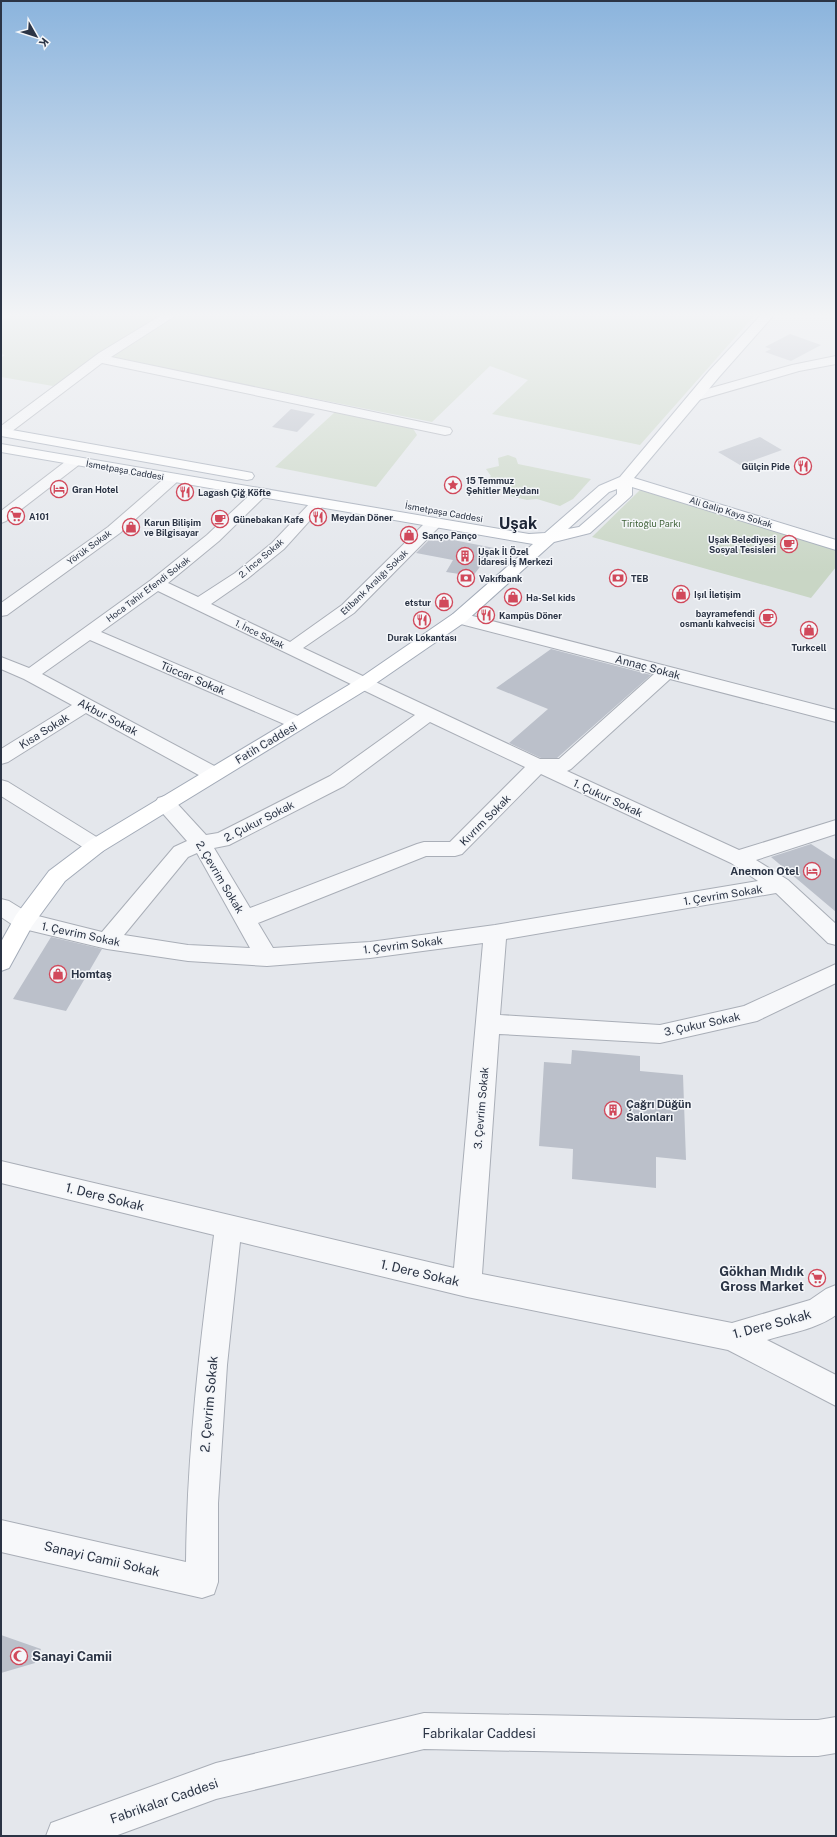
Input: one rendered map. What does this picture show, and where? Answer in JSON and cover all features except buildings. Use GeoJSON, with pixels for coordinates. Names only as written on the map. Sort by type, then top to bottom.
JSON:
{"type":"FeatureCollection","features":[{"type":"Feature","properties":{"kind":"main road"},"geometry":{"type":"LineString","coordinates":[[549,538],[584,530],[624,495],[625,480],[691,402]]}},
{"type":"Feature","properties":{"kind":"main road","name":"İsmetpaşa Caddesi"},"geometry":{"type":"LineString","coordinates":[[2,432],[537,529],[549,538]]}},
{"type":"Feature","properties":{"kind":"main road","name":"İsmetpaşa Caddesi"},"geometry":{"type":"LineString","coordinates":[[1,448],[433,524],[529,539],[549,538]]}},
{"type":"Feature","properties":{"kind":"main road","name":"Ali Galip Kaya Sokak"},"geometry":{"type":"LineString","coordinates":[[625,480],[836,545]]}},
{"type":"Feature","properties":{"kind":"main road","name":"Fatih Caddesi"},"geometry":{"type":"LineString","coordinates":[[1,962],[24,921],[57,876],[96,846],[363,684],[460,618],[549,538]]}},
{"type":"Feature","properties":{"kind":"street"},"geometry":{"type":"LineString","coordinates":[[2,432],[43,402]]}},
{"type":"Feature","properties":{"kind":"street"},"geometry":{"type":"LineString","coordinates":[[305,402],[445,431]]}},
{"type":"Feature","properties":{"kind":"street"},"geometry":{"type":"LineString","coordinates":[[1,518],[76,461]]}},
{"type":"Feature","properties":{"kind":"street","name":"Yörük Sokak"},"geometry":{"type":"LineString","coordinates":[[1,611],[114,530],[173,478]]}},
{"type":"Feature","properties":{"kind":"street","name":"Hoca Tahir Efendi Sokak"},"geometry":{"type":"LineString","coordinates":[[30,675],[157,584],[213,538],[259,494]]}},
{"type":"Feature","properties":{"kind":"street","name":"2. İnce Sokak"},"geometry":{"type":"LineString","coordinates":[[199,604],[241,576],[278,546],[317,504]]}},
{"type":"Feature","properties":{"kind":"street","name":"Etibank Aralığı Sokak"},"geometry":{"type":"LineString","coordinates":[[291,649],[348,609],[433,524]]}},
{"type":"Feature","properties":{"kind":"street","name":"1. İnce Sokak"},"geometry":{"type":"LineString","coordinates":[[157,584],[363,684]]}},
{"type":"Feature","properties":{"kind":"street","name":"Annaç Sokak"},"geometry":{"type":"LineString","coordinates":[[460,618],[836,716]]}},
{"type":"Feature","properties":{"kind":"street","name":"Tüccar Sokak"},"geometry":{"type":"LineString","coordinates":[[89,633],[298,723]]}},
{"type":"Feature","properties":{"kind":"street","name":"Akbur Sokak"},"geometry":{"type":"LineString","coordinates":[[1,662],[30,675],[213,774]]}},
{"type":"Feature","properties":{"kind":"street"},"geometry":{"type":"LineString","coordinates":[[539,766],[564,766],[667,672]]}},
{"type":"Feature","properties":{"kind":"street","name":"1. Çukur Sokak"},"geometry":{"type":"LineString","coordinates":[[363,684],[738,858],[780,886],[836,937]]}},
{"type":"Feature","properties":{"kind":"street","name":"Kısa Sokak"},"geometry":{"type":"LineString","coordinates":[[1,758],[86,705]]}},
{"type":"Feature","properties":{"kind":"street","name":"2. Çukur Sokak"},"geometry":{"type":"LineString","coordinates":[[107,941],[181,852],[201,843],[222,840],[337,781],[429,714]]}},
{"type":"Feature","properties":{"kind":"street","name":"Kıvrım Sokak"},"geometry":{"type":"LineString","coordinates":[[245,919],[424,849],[455,849],[539,766]]}},
{"type":"Feature","properties":{"kind":"street"},"geometry":{"type":"LineString","coordinates":[[1,787],[96,846]]}},
{"type":"Feature","properties":{"kind":"street","name":"2. Çevrim Sokak"},"geometry":{"type":"LineString","coordinates":[[165,803],[201,843],[267,956]]}},
{"type":"Feature","properties":{"kind":"street"},"geometry":{"type":"LineString","coordinates":[[738,858],[836,827]]}},
{"type":"Feature","properties":{"kind":"street","name":"1. Çevrim Sokak"},"geometry":{"type":"LineString","coordinates":[[1,906],[24,921],[107,941],[188,953],[267,956],[370,950],[495,933],[780,886]]}},
{"type":"Feature","properties":{"kind":"street","name":"3. Çevrim Sokak"},"geometry":{"type":"LineString","coordinates":[[467,1284],[495,933]]}},
{"type":"Feature","properties":{"kind":"street","name":"3. Çukur Sokak"},"geometry":{"type":"LineString","coordinates":[[488,1024],[660,1034],[749,1014],[836,973]]}},
{"type":"Feature","properties":{"kind":"street","name":"1. Dere Sokak"},"geometry":{"type":"LineString","coordinates":[[1,1172],[228,1228],[467,1284],[732,1337],[818,1311],[836,1298]]}},
{"type":"Feature","properties":{"kind":"street","name":"2. Çevrim Sokak"},"geometry":{"type":"LineString","coordinates":[[202,1582],[202,1503],[211,1380],[228,1228]]}},
{"type":"Feature","properties":{"kind":"street"},"geometry":{"type":"LineString","coordinates":[[732,1337],[836,1391]]}},
{"type":"Feature","properties":{"kind":"street","name":"Sanayi Camii Sokak"},"geometry":{"type":"LineString","coordinates":[[1,1536],[202,1582]]}},
{"type":"Feature","properties":{"kind":"street","name":"Fabrikalar Caddesi"},"geometry":{"type":"LineString","coordinates":[[64,1836],[216,1781],[424,1730],[789,1738],[818,1738],[836,1735]]}},
{"type":"Feature","properties":{"kind":"green space"},"geometry":{"type":"Polygon","coordinates":[[[330,402],[453,402],[432,422],[330,402]]]}},
{"type":"Feature","properties":{"kind":"green space"},"geometry":{"type":"Polygon","coordinates":[[[505,402],[678,402],[640,445],[492,414],[505,402]]]}},
{"type":"Feature","properties":{"kind":"green space"},"geometry":{"type":"Polygon","coordinates":[[[335,412],[412,427],[417,435],[376,487],[275,467],[335,412]]]}},
{"type":"Feature","properties":{"kind":"green space"},"geometry":{"type":"Polygon","coordinates":[[[508,455],[516,458],[518,464],[591,479],[573,499],[560,506],[537,499],[527,500],[510,496],[503,490],[508,489],[502,483],[498,485],[484,481],[491,476],[486,469],[499,466],[498,458],[508,455]]]}},
{"type":"Feature","properties":{"kind":"green space","name":"Tiritoğlu Parkı"},"geometry":{"type":"Polygon","coordinates":[[[640,490],[836,548],[836,567],[811,598],[592,537],[640,490]]]}},
{"type":"Feature","properties":{"kind":"place","name":"Gülçin Pide"},"geometry":{"type":"Point","coordinates":[803,466]}},
{"type":"Feature","properties":{"kind":"place","name":"15 Temmuz Şehitler Meydanı"},"geometry":{"type":"Point","coordinates":[453,485]}},
{"type":"Feature","properties":{"kind":"place","name":"Gran Hotel"},"geometry":{"type":"Point","coordinates":[59,489]}},
{"type":"Feature","properties":{"kind":"place","name":"Lagash Çiğ Köfte"},"geometry":{"type":"Point","coordinates":[185,492]}},
{"type":"Feature","properties":{"kind":"place","name":"A101"},"geometry":{"type":"Point","coordinates":[16,516]}},
{"type":"Feature","properties":{"kind":"place","name":"Meydan Döner"},"geometry":{"type":"Point","coordinates":[318,517]}},
{"type":"Feature","properties":{"kind":"place","name":"Günebakan Kafe"},"geometry":{"type":"Point","coordinates":[220,519]}},
{"type":"Feature","properties":{"kind":"place","name":"Karun Bilişim ve Bilgisayar"},"geometry":{"type":"Point","coordinates":[131,527]}},
{"type":"Feature","properties":{"kind":"place","name":"Sanço Panço"},"geometry":{"type":"Point","coordinates":[409,535]}},
{"type":"Feature","properties":{"kind":"place","name":"Uşak Belediyesi Sosyal Tesisleri"},"geometry":{"type":"Point","coordinates":[789,544]}},
{"type":"Feature","properties":{"kind":"place","name":"Uşak İl Özel İdaresi İş Merkezi"},"geometry":{"type":"Point","coordinates":[465,556]}},
{"type":"Feature","properties":{"kind":"place","name":"Vakıfbank"},"geometry":{"type":"Point","coordinates":[466,578]}},
{"type":"Feature","properties":{"kind":"place","name":"TEB"},"geometry":{"type":"Point","coordinates":[618,578]}},
{"type":"Feature","properties":{"kind":"place","name":"Işıl İletişim"},"geometry":{"type":"Point","coordinates":[681,594]}},
{"type":"Feature","properties":{"kind":"place","name":"Ha-Sel kids"},"geometry":{"type":"Point","coordinates":[513,597]}},
{"type":"Feature","properties":{"kind":"place","name":"etstur"},"geometry":{"type":"Point","coordinates":[444,602]}},
{"type":"Feature","properties":{"kind":"place","name":"Kampüs Döner"},"geometry":{"type":"Point","coordinates":[486,615]}},
{"type":"Feature","properties":{"kind":"place","name":"bayramefendi osmanlı kahvecisi"},"geometry":{"type":"Point","coordinates":[768,618]}},
{"type":"Feature","properties":{"kind":"place","name":"Durak Lokantası"},"geometry":{"type":"Point","coordinates":[422,620]}},
{"type":"Feature","properties":{"kind":"place","name":"Turkcell"},"geometry":{"type":"Point","coordinates":[809,630]}},
{"type":"Feature","properties":{"kind":"place","name":"Anemon Otel"},"geometry":{"type":"Point","coordinates":[812,871]}},
{"type":"Feature","properties":{"kind":"place","name":"Homtaş"},"geometry":{"type":"Point","coordinates":[58,974]}},
{"type":"Feature","properties":{"kind":"place","name":"Çağrı Düğün Salonları"},"geometry":{"type":"Point","coordinates":[613,1110]}},
{"type":"Feature","properties":{"kind":"place","name":"Gökhan Mıdık Gross Market"},"geometry":{"type":"Point","coordinates":[817,1278]}},
{"type":"Feature","properties":{"kind":"place","name":"Sanayi Camii"},"geometry":{"type":"Point","coordinates":[19,1656]}},
{"type":"Feature","properties":{"kind":"district","name":"Uşak"},"geometry":{"type":"Point","coordinates":[518,523]}}]}
